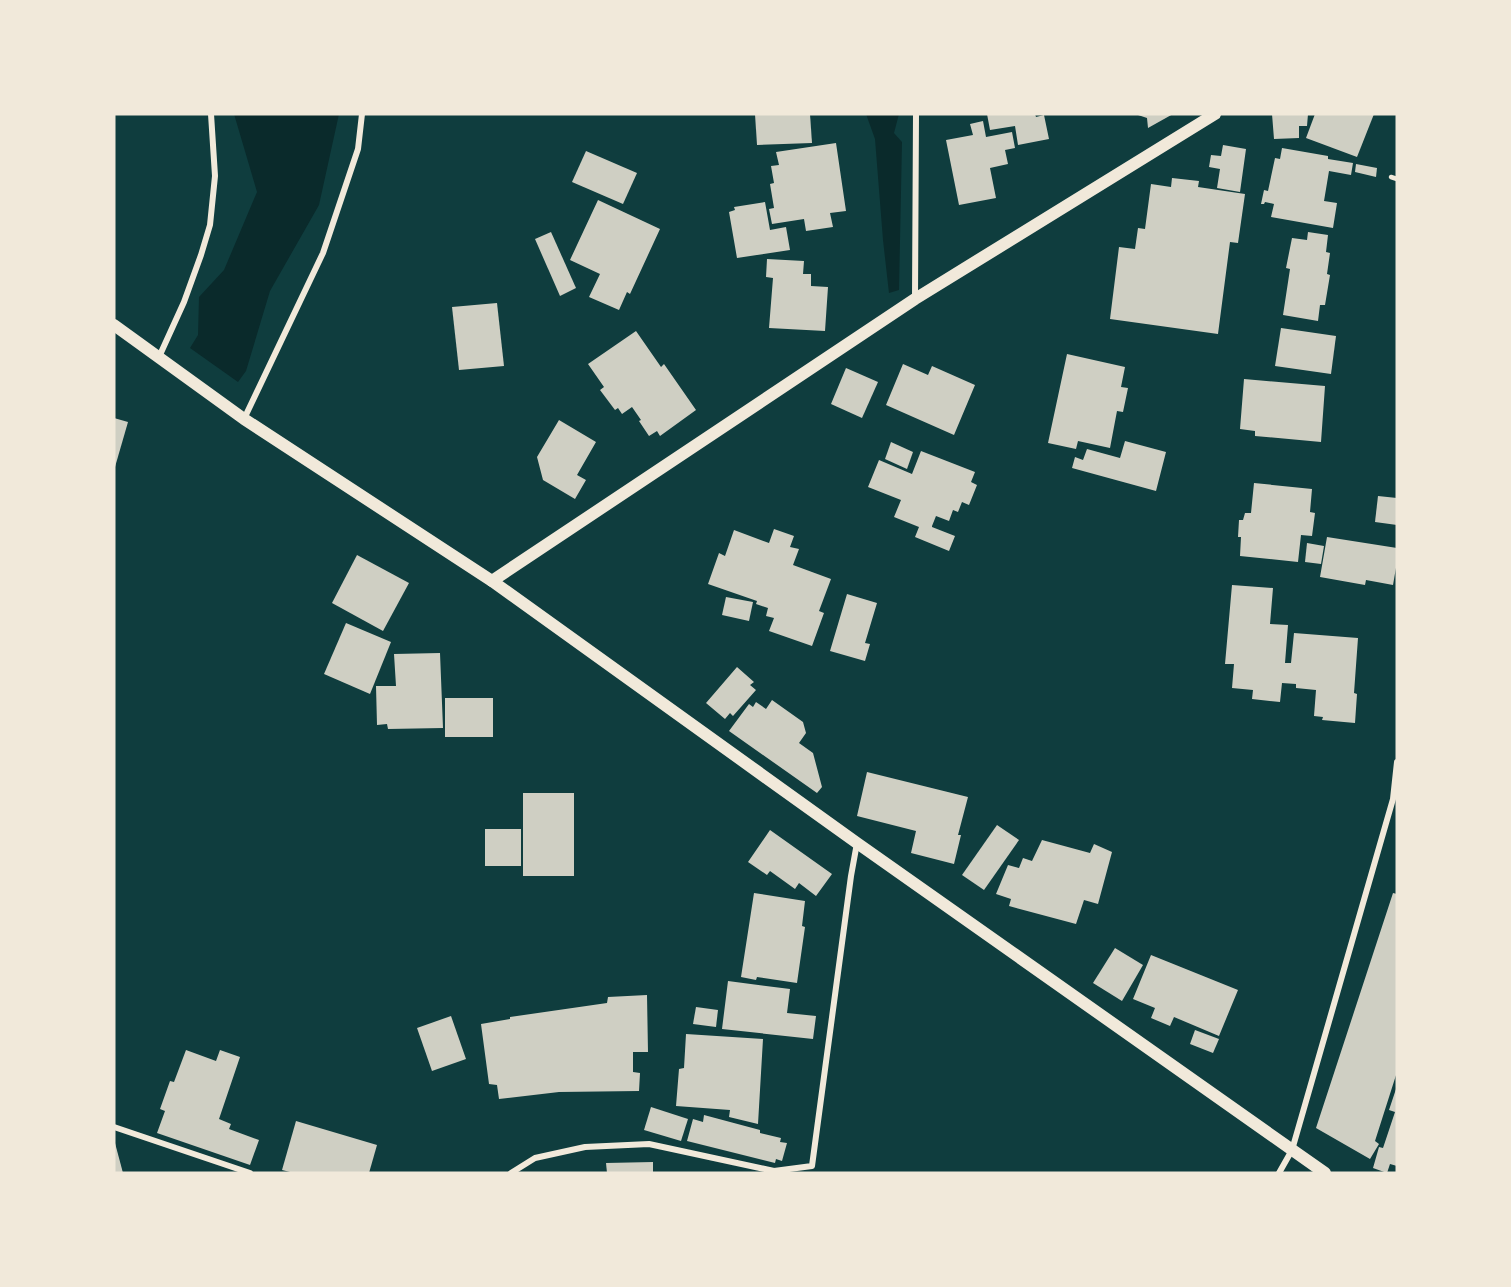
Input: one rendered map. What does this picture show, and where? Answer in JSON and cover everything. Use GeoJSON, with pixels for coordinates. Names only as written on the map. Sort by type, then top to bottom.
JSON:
{"type":"FeatureCollection","features":[{"type":"Feature","properties":{"kind":"main road"},"geometry":{"type":"LineString","coordinates":[[492,581],[915,299],[1215,114]]}},
{"type":"Feature","properties":{"kind":"main road"},"geometry":{"type":"LineString","coordinates":[[114,325],[239,416],[492,581],[857,843],[1325,1173]]}},
{"type":"Feature","properties":{"kind":"street"},"geometry":{"type":"LineString","coordinates":[[159,357],[184,302],[210,225],[215,176],[211,114]]}},
{"type":"Feature","properties":{"kind":"street"},"geometry":{"type":"LineString","coordinates":[[239,416],[323,253],[358,149],[362,114]]}},
{"type":"Feature","properties":{"kind":"street"},"geometry":{"type":"LineString","coordinates":[[915,299],[916,114]]}},
{"type":"Feature","properties":{"kind":"street"},"geometry":{"type":"LineString","coordinates":[[1280,1173],[1292,1150],[1393,799],[1397,762]]}},
{"type":"Feature","properties":{"kind":"street"},"geometry":{"type":"LineString","coordinates":[[511,1173],[535,1158],[585,1147],[649,1144],[774,1171],[812,1166],[857,843]]}},
{"type":"Feature","properties":{"kind":"street"},"geometry":{"type":"LineString","coordinates":[[114,1127],[250,1173]]}},
{"type":"Feature","properties":{"kind":"water"},"geometry":{"type":"Polygon","coordinates":[[[234,114],[339,114],[319,205],[270,291],[246,371],[238,382],[190,348],[198,335],[199,297],[224,270],[257,192],[234,114]]]}},
{"type":"Feature","properties":{"kind":"water"},"geometry":{"type":"Polygon","coordinates":[[[866,114],[899,114],[894,133],[902,142],[899,290],[889,293],[875,139],[866,114]]]}},
{"type":"Feature","properties":{"kind":"building"},"geometry":{"type":"Polygon","coordinates":[[[755,114],[810,114],[812,143],[757,145],[755,114]]]}},
{"type":"Feature","properties":{"kind":"building"},"geometry":{"type":"Polygon","coordinates":[[[987,114],[1035,114],[1036,117],[1044,115],[1049,139],[1018,145],[1015,126],[990,130],[987,114]]]}},
{"type":"Feature","properties":{"kind":"building"},"geometry":{"type":"Polygon","coordinates":[[[1135,114],[1173,114],[1148,128],[1147,118],[1135,114]]]}},
{"type":"Feature","properties":{"kind":"building"},"geometry":{"type":"Polygon","coordinates":[[[1272,114],[1308,114],[1307,126],[1299,126],[1299,138],[1274,139],[1272,114]]]}},
{"type":"Feature","properties":{"kind":"building"},"geometry":{"type":"Polygon","coordinates":[[[1315,114],[1374,114],[1357,157],[1306,138],[1315,114]]]}},
{"type":"Feature","properties":{"kind":"building"},"geometry":{"type":"Polygon","coordinates":[[[983,121],[986,137],[1012,132],[1015,148],[1005,150],[1008,164],[990,168],[996,198],[959,205],[946,140],[973,135],[970,124],[983,121]]]}},
{"type":"Feature","properties":{"kind":"building"},"geometry":{"type":"Polygon","coordinates":[[[836,143],[846,211],[830,213],[833,227],[806,231],[804,219],[772,224],[769,209],[774,208],[770,184],[774,183],[771,166],[779,165],[776,152],[836,143]]]}},
{"type":"Feature","properties":{"kind":"building"},"geometry":{"type":"Polygon","coordinates":[[[1223,145],[1246,149],[1240,192],[1217,188],[1220,169],[1209,167],[1211,155],[1221,156],[1223,145]]]}},
{"type":"Feature","properties":{"kind":"building"},"geometry":{"type":"Polygon","coordinates":[[[1282,148],[1353,163],[1351,175],[1329,171],[1324,201],[1337,203],[1333,228],[1271,217],[1274,204],[1265,202],[1261,204],[1264,190],[1268,191],[1275,158],[1280,159],[1282,148]]]}},
{"type":"Feature","properties":{"kind":"building"},"geometry":{"type":"Polygon","coordinates":[[[586,151],[637,173],[623,204],[572,182],[586,151]]]}},
{"type":"Feature","properties":{"kind":"building"},"geometry":{"type":"Polygon","coordinates":[[[1356,164],[1377,168],[1376,177],[1355,172],[1356,164]]]}},
{"type":"Feature","properties":{"kind":"building"},"geometry":{"type":"Polygon","coordinates":[[[1172,178],[1199,181],[1198,187],[1245,194],[1238,243],[1230,242],[1218,334],[1110,319],[1119,247],[1135,249],[1138,228],[1145,229],[1151,184],[1171,187],[1172,178]]]}},
{"type":"Feature","properties":{"kind":"building"},"geometry":{"type":"Polygon","coordinates":[[[598,200],[660,229],[630,294],[627,292],[619,310],[589,297],[600,274],[570,260],[598,200]]]}},
{"type":"Feature","properties":{"kind":"building"},"geometry":{"type":"Polygon","coordinates":[[[765,202],[770,230],[786,227],[790,250],[737,258],[729,212],[735,210],[734,207],[765,202]]]}},
{"type":"Feature","properties":{"kind":"building"},"geometry":{"type":"Polygon","coordinates":[[[551,232],[576,288],[560,296],[535,239],[551,232]]]}},
{"type":"Feature","properties":{"kind":"building"},"geometry":{"type":"Polygon","coordinates":[[[1308,232],[1328,235],[1326,252],[1330,253],[1327,274],[1330,275],[1325,305],[1320,305],[1318,321],[1283,315],[1290,269],[1286,268],[1292,238],[1307,240],[1308,232]]]}},
{"type":"Feature","properties":{"kind":"building"},"geometry":{"type":"Polygon","coordinates":[[[767,259],[804,261],[803,274],[811,274],[811,286],[828,287],[825,331],[769,328],[773,278],[766,277],[767,259]]]}},
{"type":"Feature","properties":{"kind":"building"},"geometry":{"type":"Polygon","coordinates":[[[497,303],[504,366],[459,370],[452,307],[497,303]]]}},
{"type":"Feature","properties":{"kind":"building"},"geometry":{"type":"Polygon","coordinates":[[[1281,328],[1336,336],[1331,374],[1275,366],[1281,328]]]}},
{"type":"Feature","properties":{"kind":"building"},"geometry":{"type":"Polygon","coordinates":[[[636,331],[661,367],[664,364],[696,410],[660,436],[657,431],[649,436],[632,407],[622,414],[618,408],[615,410],[600,390],[604,387],[588,364],[636,331]]]}},
{"type":"Feature","properties":{"kind":"building"},"geometry":{"type":"Polygon","coordinates":[[[1067,354],[1125,367],[1121,387],[1128,388],[1123,412],[1117,411],[1110,448],[1078,441],[1076,449],[1048,443],[1067,354]]]}},
{"type":"Feature","properties":{"kind":"building"},"geometry":{"type":"Polygon","coordinates":[[[903,364],[928,375],[932,366],[975,385],[954,435],[886,405],[903,364]]]}},
{"type":"Feature","properties":{"kind":"building"},"geometry":{"type":"Polygon","coordinates":[[[846,368],[878,382],[862,418],[831,404],[846,368]]]}},
{"type":"Feature","properties":{"kind":"building"},"geometry":{"type":"Polygon","coordinates":[[[1244,379],[1325,386],[1321,442],[1255,436],[1255,431],[1240,429],[1244,379]]]}},
{"type":"Feature","properties":{"kind":"building"},"geometry":{"type":"Polygon","coordinates":[[[114,418],[128,422],[115,467],[114,467],[114,418]]]}},
{"type":"Feature","properties":{"kind":"building"},"geometry":{"type":"Polygon","coordinates":[[[559,420],[596,442],[577,475],[586,480],[575,499],[543,480],[537,457],[559,420]]]}},
{"type":"Feature","properties":{"kind":"building"},"geometry":{"type":"Polygon","coordinates":[[[1125,441],[1166,452],[1156,491],[1072,468],[1075,457],[1083,460],[1087,449],[1120,458],[1125,441]]]}},
{"type":"Feature","properties":{"kind":"building"},"geometry":{"type":"Polygon","coordinates":[[[891,442],[913,452],[907,469],[885,459],[891,442]]]}},
{"type":"Feature","properties":{"kind":"building"},"geometry":{"type":"Polygon","coordinates":[[[921,451],[975,472],[971,482],[977,485],[969,505],[962,502],[958,512],[953,510],[949,521],[936,516],[932,526],[955,536],[949,551],[915,537],[919,527],[894,517],[901,500],[868,487],[879,460],[912,474],[921,451]]]}},
{"type":"Feature","properties":{"kind":"building"},"geometry":{"type":"Polygon","coordinates":[[[1254,483],[1312,489],[1310,512],[1315,513],[1312,536],[1301,535],[1298,562],[1240,556],[1239,520],[1243,520],[1245,513],[1251,513],[1254,483]]]}},
{"type":"Feature","properties":{"kind":"building"},"geometry":{"type":"Polygon","coordinates":[[[1378,496],[1397,498],[1397,525],[1375,522],[1378,496]]]}},
{"type":"Feature","properties":{"kind":"building"},"geometry":{"type":"Polygon","coordinates":[[[774,529],[794,536],[790,547],[799,549],[793,565],[831,579],[819,611],[824,613],[812,646],[769,631],[774,618],[766,616],[768,608],[756,604],[757,601],[708,584],[719,553],[725,556],[734,530],[769,543],[774,529]]]}},
{"type":"Feature","properties":{"kind":"building"},"geometry":{"type":"Polygon","coordinates":[[[1327,537],[1397,548],[1393,585],[1366,580],[1365,585],[1320,577],[1327,537]]]}},
{"type":"Feature","properties":{"kind":"building"},"geometry":{"type":"Polygon","coordinates":[[[1307,543],[1324,546],[1321,564],[1305,562],[1307,543]]]}},
{"type":"Feature","properties":{"kind":"building"},"geometry":{"type":"Polygon","coordinates":[[[357,555],[409,583],[383,631],[332,603],[357,555]]]}},
{"type":"Feature","properties":{"kind":"building"},"geometry":{"type":"Polygon","coordinates":[[[1232,585],[1273,588],[1270,624],[1288,625],[1285,663],[1291,663],[1294,633],[1358,638],[1354,693],[1357,694],[1355,723],[1322,720],[1323,717],[1314,716],[1316,690],[1296,688],[1296,684],[1282,683],[1280,702],[1252,699],[1253,690],[1232,688],[1234,664],[1225,664],[1232,585]]]}},
{"type":"Feature","properties":{"kind":"building"},"geometry":{"type":"Polygon","coordinates":[[[847,594],[877,603],[865,643],[870,644],[865,661],[830,651],[847,594]]]}},
{"type":"Feature","properties":{"kind":"building"},"geometry":{"type":"Polygon","coordinates":[[[726,597],[753,602],[749,621],[722,615],[726,597]]]}},
{"type":"Feature","properties":{"kind":"building"},"geometry":{"type":"Polygon","coordinates":[[[346,623],[391,642],[370,694],[324,674],[346,623]]]}},
{"type":"Feature","properties":{"kind":"building"},"geometry":{"type":"Polygon","coordinates":[[[440,653],[443,728],[388,729],[387,724],[377,725],[376,686],[396,686],[394,654],[440,653]]]}},
{"type":"Feature","properties":{"kind":"building"},"geometry":{"type":"Polygon","coordinates":[[[737,667],[754,682],[750,685],[756,690],[733,716],[730,713],[725,719],[706,703],[737,667]]]}},
{"type":"Feature","properties":{"kind":"building"},"geometry":{"type":"Polygon","coordinates":[[[445,698],[493,698],[493,737],[445,737],[445,698]]]}},
{"type":"Feature","properties":{"kind":"building"},"geometry":{"type":"Polygon","coordinates":[[[772,700],[803,722],[806,733],[799,743],[813,753],[822,787],[817,793],[729,731],[749,704],[753,707],[756,702],[766,709],[772,700]]]}},
{"type":"Feature","properties":{"kind":"building"},"geometry":{"type":"Polygon","coordinates":[[[867,772],[968,797],[958,835],[961,835],[954,864],[911,853],[916,831],[857,816],[867,772]]]}},
{"type":"Feature","properties":{"kind":"building"},"geometry":{"type":"Polygon","coordinates":[[[523,793],[574,793],[574,876],[523,876],[523,793]]]}},
{"type":"Feature","properties":{"kind":"building"},"geometry":{"type":"Polygon","coordinates":[[[997,825],[1019,840],[984,890],[962,875],[997,825]]]}},
{"type":"Feature","properties":{"kind":"building"},"geometry":{"type":"Polygon","coordinates":[[[485,829],[521,829],[521,866],[485,866],[485,829]]]}},
{"type":"Feature","properties":{"kind":"building"},"geometry":{"type":"Polygon","coordinates":[[[770,830],[832,874],[816,896],[799,883],[795,889],[770,871],[767,875],[748,862],[770,830]]]}},
{"type":"Feature","properties":{"kind":"building"},"geometry":{"type":"Polygon","coordinates":[[[1042,840],[1090,853],[1094,844],[1112,852],[1098,904],[1084,900],[1076,924],[1009,906],[1011,899],[996,894],[1008,865],[1019,868],[1023,858],[1032,861],[1042,840]]]}},
{"type":"Feature","properties":{"kind":"building"},"geometry":{"type":"Polygon","coordinates":[[[754,893],[805,901],[802,926],[805,927],[797,983],[741,977],[754,893]]]}},
{"type":"Feature","properties":{"kind":"building"},"geometry":{"type":"Polygon","coordinates":[[[1393,893],[1397,894],[1397,1072],[1375,1141],[1379,1144],[1370,1159],[1316,1128],[1393,893]]]}},
{"type":"Feature","properties":{"kind":"building"},"geometry":{"type":"Polygon","coordinates":[[[1115,948],[1143,965],[1122,1001],[1093,983],[1115,948]]]}},
{"type":"Feature","properties":{"kind":"building"},"geometry":{"type":"Polygon","coordinates":[[[1151,955],[1238,990],[1219,1036],[1174,1017],[1170,1026],[1151,1018],[1155,1008],[1133,999],[1151,955]]]}},
{"type":"Feature","properties":{"kind":"building"},"geometry":{"type":"Polygon","coordinates":[[[728,981],[790,989],[787,1013],[816,1016],[813,1039],[722,1029],[728,981]]]}},
{"type":"Feature","properties":{"kind":"building"},"geometry":{"type":"Polygon","coordinates":[[[647,995],[648,1052],[633,1052],[633,1072],[640,1073],[639,1091],[559,1092],[499,1099],[497,1085],[489,1084],[481,1024],[510,1019],[510,1017],[607,1003],[608,997],[647,995]]]}},
{"type":"Feature","properties":{"kind":"building"},"geometry":{"type":"Polygon","coordinates":[[[696,1007],[718,1010],[716,1027],[693,1024],[696,1007]]]}},
{"type":"Feature","properties":{"kind":"building"},"geometry":{"type":"Polygon","coordinates":[[[451,1016],[466,1059],[432,1071],[417,1028],[451,1016]]]}},
{"type":"Feature","properties":{"kind":"building"},"geometry":{"type":"Polygon","coordinates":[[[1195,1030],[1219,1039],[1213,1053],[1190,1044],[1195,1030]]]}},
{"type":"Feature","properties":{"kind":"building"},"geometry":{"type":"Polygon","coordinates":[[[686,1034],[763,1039],[758,1124],[729,1117],[730,1110],[676,1106],[679,1069],[684,1068],[686,1034]]]}},
{"type":"Feature","properties":{"kind":"building"},"geometry":{"type":"Polygon","coordinates":[[[186,1050],[216,1061],[220,1050],[240,1057],[219,1119],[231,1124],[229,1129],[259,1140],[250,1165],[157,1133],[165,1111],[160,1109],[170,1081],[174,1082],[186,1050]]]}},
{"type":"Feature","properties":{"kind":"building"},"geometry":{"type":"Polygon","coordinates":[[[1397,1086],[1397,1166],[1390,1164],[1387,1173],[1373,1168],[1379,1147],[1383,1148],[1395,1112],[1389,1110],[1397,1086]]]}},
{"type":"Feature","properties":{"kind":"building"},"geometry":{"type":"Polygon","coordinates":[[[651,1107],[688,1119],[681,1141],[644,1130],[651,1107]]]}},
{"type":"Feature","properties":{"kind":"building"},"geometry":{"type":"Polygon","coordinates":[[[704,1115],[781,1138],[780,1142],[787,1143],[782,1161],[776,1159],[775,1163],[687,1141],[693,1119],[703,1122],[704,1115]]]}},
{"type":"Feature","properties":{"kind":"building"},"geometry":{"type":"Polygon","coordinates":[[[296,1121],[377,1145],[369,1173],[294,1173],[282,1170],[296,1121]]]}},
{"type":"Feature","properties":{"kind":"building"},"geometry":{"type":"Polygon","coordinates":[[[115,1143],[123,1173],[114,1173],[115,1143]]]}},
{"type":"Feature","properties":{"kind":"building"},"geometry":{"type":"Polygon","coordinates":[[[653,1162],[653,1173],[607,1173],[606,1163],[653,1162]]]}}]}
